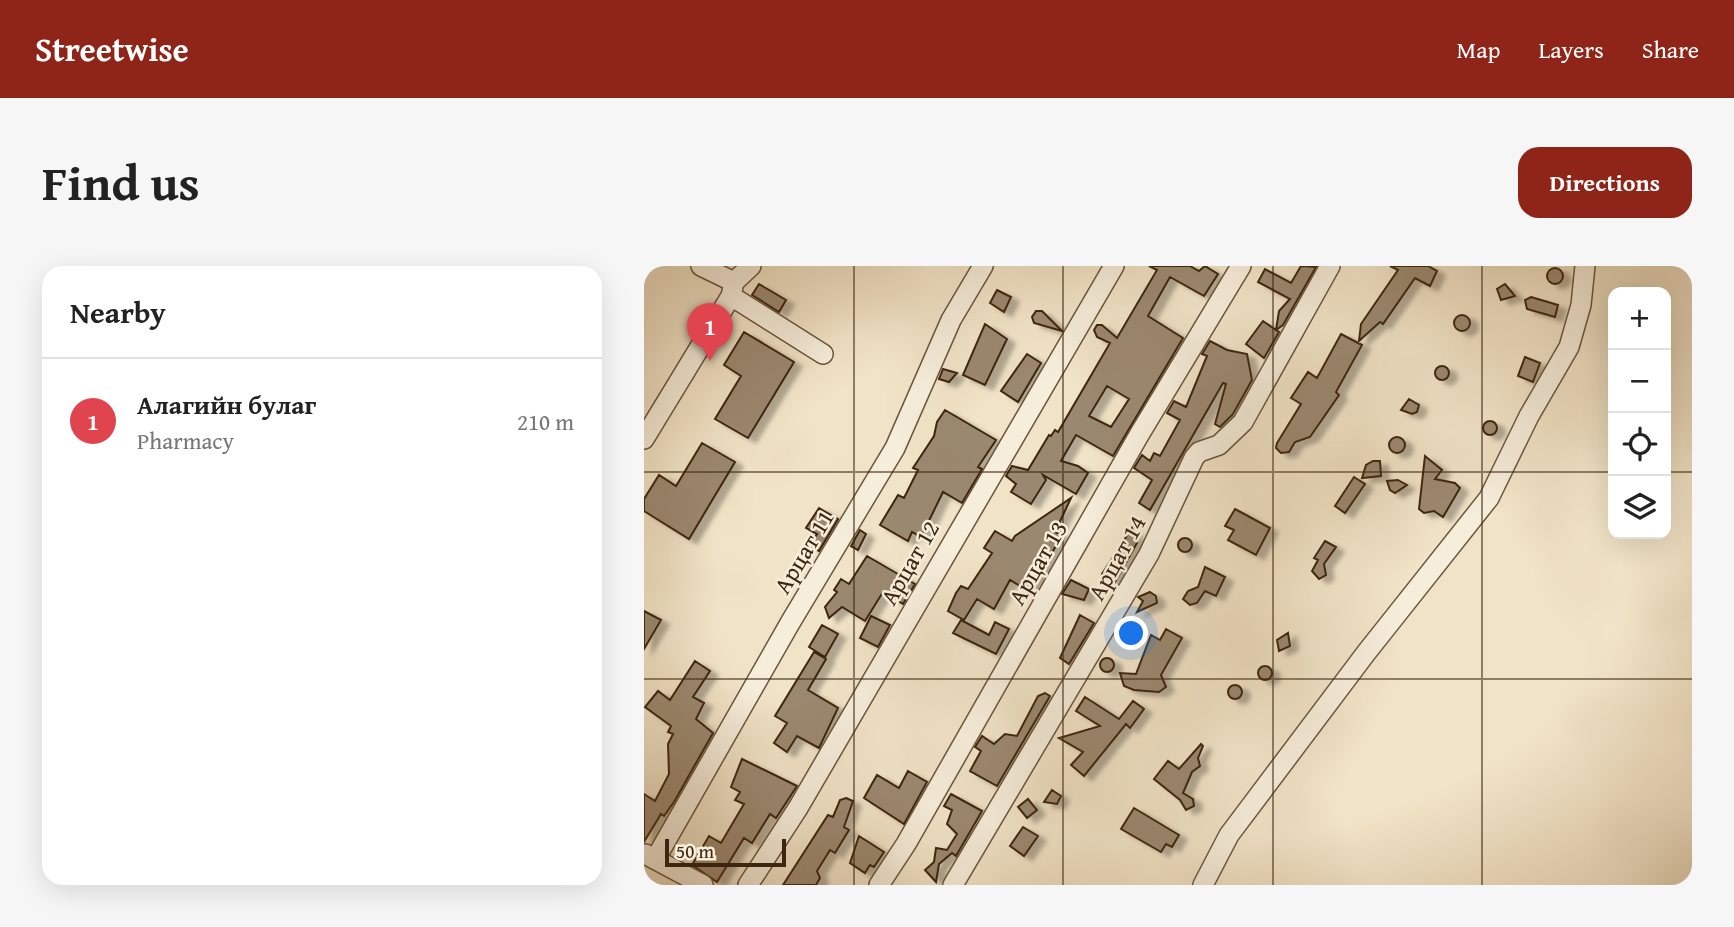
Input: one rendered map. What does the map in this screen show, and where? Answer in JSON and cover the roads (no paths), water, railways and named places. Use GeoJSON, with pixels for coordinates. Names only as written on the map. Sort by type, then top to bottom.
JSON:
{"type":"FeatureCollection","features":[{"type":"Feature","properties":{"kind":"street"},"geometry":{"type":"LineString","coordinates":[[701,266],[822,354]]}},
{"type":"Feature","properties":{"kind":"street"},"geometry":{"type":"LineString","coordinates":[[644,439],[732,289],[751,266]]}},
{"type":"Feature","properties":{"kind":"street","name":"Арцат 11"},"geometry":{"type":"LineString","coordinates":[[650,856],[895,448],[951,320],[983,266]]}},
{"type":"Feature","properties":{"kind":"street","name":"Арцат 12"},"geometry":{"type":"LineString","coordinates":[[748,885],[798,808],[1114,266]]}},
{"type":"Feature","properties":{"kind":"street","name":"Арцат 13"},"geometry":{"type":"LineString","coordinates":[[879,885],[906,844],[1132,447],[1241,266]]}},
{"type":"Feature","properties":{"kind":"street","name":"Арцат 14"},"geometry":{"type":"LineString","coordinates":[[953,885],[1149,554],[1194,457],[1199,452],[1219,445],[1243,422],[1330,266]]}},
{"type":"Feature","properties":{"kind":"street"},"geometry":{"type":"LineString","coordinates":[[1203,885],[1229,835],[1366,653],[1489,498],[1529,416],[1569,347],[1581,305],[1586,266]]}},
{"type":"Feature","properties":{"kind":"street"},"geometry":{"type":"LineString","coordinates":[[650,856],[703,885]]}},
{"type":"Feature","properties":{"kind":"place","name":"Алагийн булаг"},"geometry":{"type":"Point","coordinates":[710,361]}}]}
